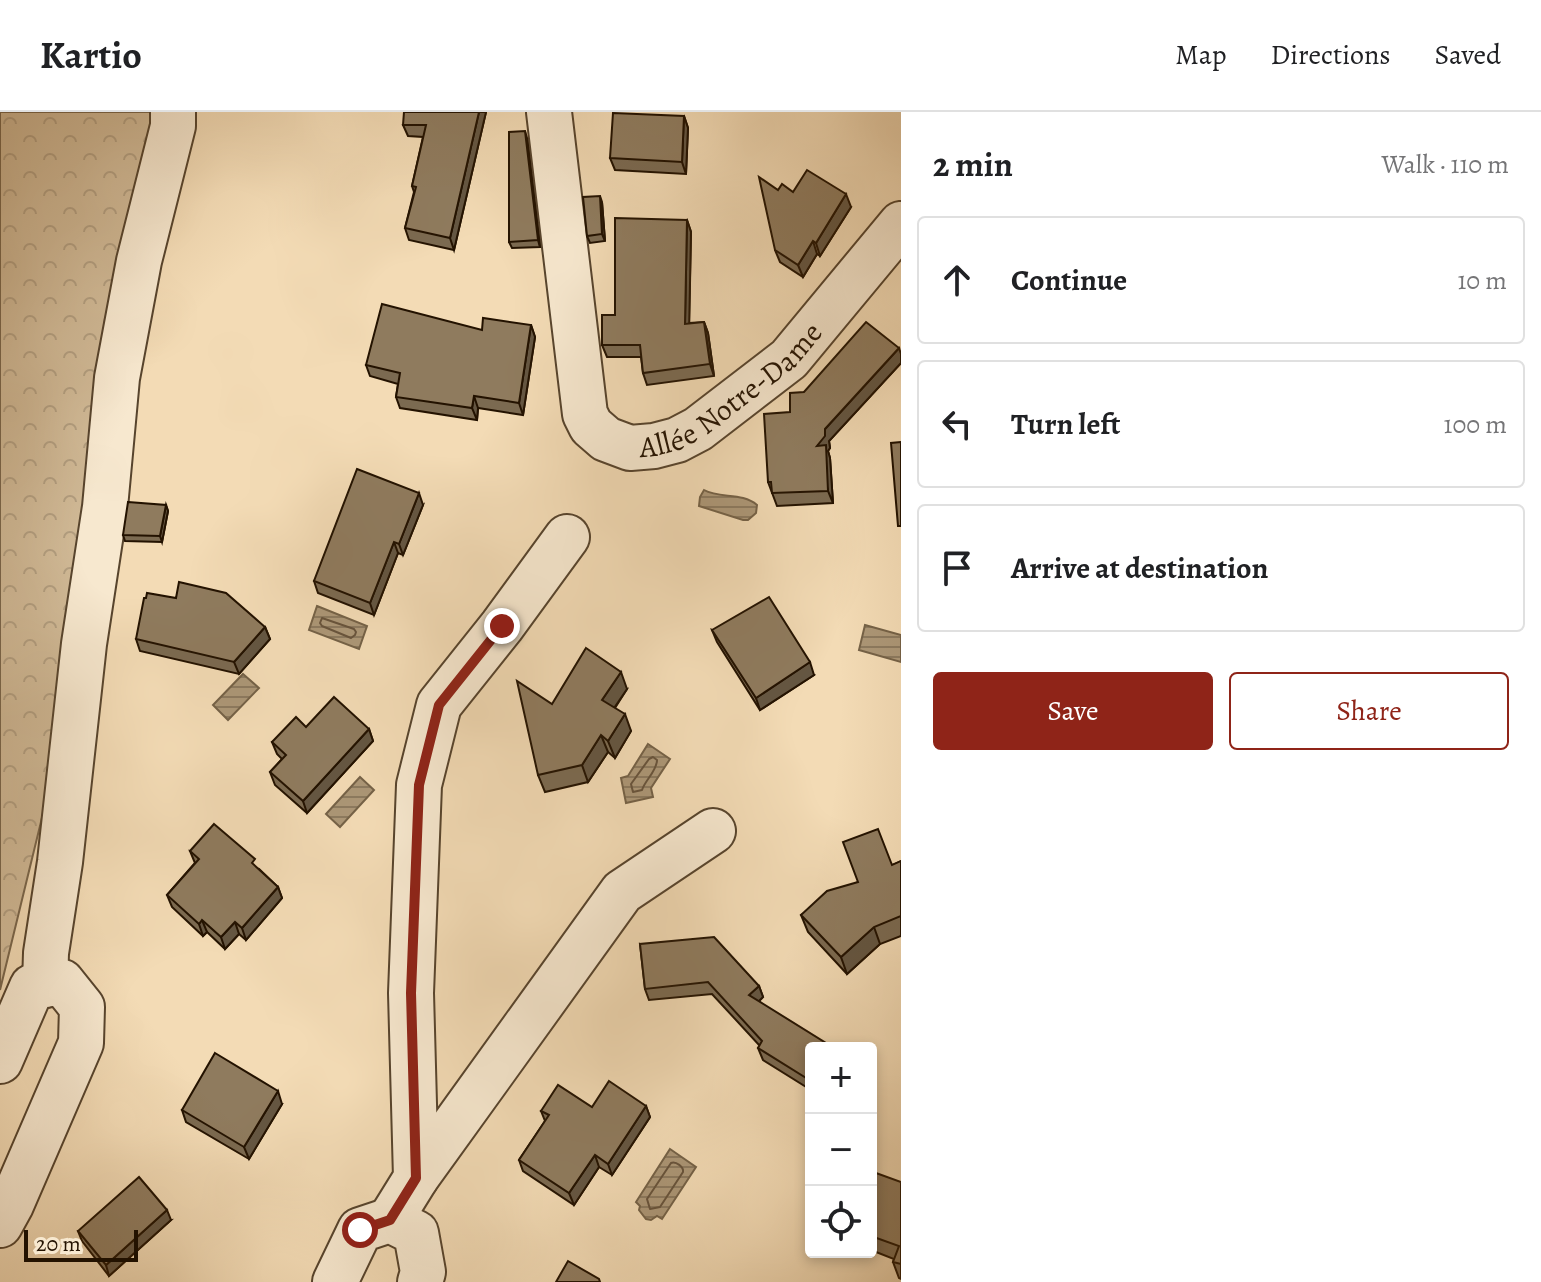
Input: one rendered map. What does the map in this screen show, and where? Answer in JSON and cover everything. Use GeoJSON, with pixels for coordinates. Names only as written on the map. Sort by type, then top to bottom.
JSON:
{"type":"FeatureCollection","features":[{"type":"Feature","properties":{"kind":"street"},"geometry":{"type":"LineString","coordinates":[[45,985],[46,953],[60,862],[84,644],[105,507],[117,378],[139,261],[173,126],[173,112]]}},
{"type":"Feature","properties":{"kind":"street","name":"Allée Notre-Dame"},"geometry":{"type":"LineString","coordinates":[[549,112],[585,414],[591,426],[606,439],[630,448],[677,440],[698,429],[789,359],[901,224]]}},
{"type":"Feature","properties":{"kind":"street"},"geometry":{"type":"LineString","coordinates":[[416,1178],[411,993],[419,785],[439,705],[567,537]]}},
{"type":"Feature","properties":{"kind":"street"},"geometry":{"type":"LineString","coordinates":[[335,1282],[360,1230],[390,1220],[416,1178],[622,892],[713,831]]}},
{"type":"Feature","properties":{"kind":"street"},"geometry":{"type":"LineString","coordinates":[[0,1061],[32,987],[62,982],[82,1007],[81,1043],[0,1225]]}},
{"type":"Feature","properties":{"kind":"street"},"geometry":{"type":"LineString","coordinates":[[390,1220],[416,1233],[423,1272],[420,1282]]}},
{"type":"Feature","properties":{"kind":"green space"},"geometry":{"type":"Polygon","coordinates":[[[0,112],[174,112],[126,473],[0,990],[0,112]]]}},
{"type":"Feature","properties":{"kind":"water"},"geometry":{"type":"Polygon","coordinates":[[[704,490],[751,501],[757,505],[756,513],[743,520],[699,506],[704,490]]]}},
{"type":"Feature","properties":{"kind":"water"},"geometry":{"type":"Polygon","coordinates":[[[317,606],[367,626],[359,649],[309,630],[317,606]]]}},
{"type":"Feature","properties":{"kind":"water"},"geometry":{"type":"Polygon","coordinates":[[[865,625],[901,635],[901,662],[859,650],[865,625]]]}},
{"type":"Feature","properties":{"kind":"water"},"geometry":{"type":"Polygon","coordinates":[[[243,674],[259,688],[228,720],[213,705],[243,674]]]}},
{"type":"Feature","properties":{"kind":"water"},"geometry":{"type":"Polygon","coordinates":[[[648,744],[670,759],[651,788],[653,797],[626,803],[621,778],[628,776],[648,744]]]}},
{"type":"Feature","properties":{"kind":"water"},"geometry":{"type":"Polygon","coordinates":[[[360,777],[374,790],[340,827],[326,814],[360,777]]]}},
{"type":"Feature","properties":{"kind":"water"},"geometry":{"type":"Polygon","coordinates":[[[670,1149],[696,1167],[662,1219],[657,1216],[646,1219],[636,1202],[670,1149]]]}},
{"type":"Feature","properties":{"kind":"building"},"geometry":{"type":"Polygon","coordinates":[[[404,112],[479,112],[450,238],[405,228],[416,187],[412,186],[426,125],[403,125],[404,112]]]}},
{"type":"Feature","properties":{"kind":"building"},"geometry":{"type":"Polygon","coordinates":[[[613,113],[684,116],[682,162],[610,158],[613,113]]]}},
{"type":"Feature","properties":{"kind":"building"},"geometry":{"type":"Polygon","coordinates":[[[525,131],[538,240],[509,242],[509,132],[525,131]]]}},
{"type":"Feature","properties":{"kind":"building"},"geometry":{"type":"Polygon","coordinates":[[[807,170],[846,194],[816,243],[813,241],[798,265],[775,250],[759,177],[778,190],[782,184],[793,192],[807,170]]]}},
{"type":"Feature","properties":{"kind":"building"},"geometry":{"type":"Polygon","coordinates":[[[600,196],[602,234],[587,236],[583,197],[600,196]]]}},
{"type":"Feature","properties":{"kind":"building"},"geometry":{"type":"Polygon","coordinates":[[[615,218],[687,220],[685,324],[704,322],[710,364],[643,373],[640,345],[602,345],[602,315],[615,315],[615,218]]]}},
{"type":"Feature","properties":{"kind":"building"},"geometry":{"type":"Polygon","coordinates":[[[382,304],[482,330],[483,318],[531,325],[519,403],[474,396],[472,408],[396,397],[400,373],[366,365],[382,304]]]}},
{"type":"Feature","properties":{"kind":"building"},"geometry":{"type":"Polygon","coordinates":[[[866,322],[899,348],[825,429],[825,436],[817,446],[826,445],[828,491],[772,493],[771,482],[768,482],[764,414],[790,412],[790,393],[804,392],[866,322]]]}},
{"type":"Feature","properties":{"kind":"building"},"geometry":{"type":"Polygon","coordinates":[[[901,442],[901,526],[898,526],[891,443],[901,442]]]}},
{"type":"Feature","properties":{"kind":"building"},"geometry":{"type":"Polygon","coordinates":[[[357,469],[419,493],[399,544],[394,542],[370,603],[314,581],[357,469]]]}},
{"type":"Feature","properties":{"kind":"building"},"geometry":{"type":"Polygon","coordinates":[[[128,502],[166,505],[160,536],[123,535],[128,502]]]}},
{"type":"Feature","properties":{"kind":"building"},"geometry":{"type":"Polygon","coordinates":[[[179,582],[226,593],[265,627],[234,662],[136,639],[147,593],[176,598],[179,582]]]}},
{"type":"Feature","properties":{"kind":"building"},"geometry":{"type":"Polygon","coordinates":[[[769,597],[810,662],[756,698],[712,630],[769,597]]]}},
{"type":"Feature","properties":{"kind":"building"},"geometry":{"type":"Polygon","coordinates":[[[586,648],[621,672],[602,700],[625,714],[608,741],[601,735],[582,765],[538,775],[517,681],[552,704],[586,648]]]}},
{"type":"Feature","properties":{"kind":"building"},"geometry":{"type":"Polygon","coordinates":[[[334,697],[369,729],[303,801],[270,772],[286,755],[272,742],[296,717],[306,727],[334,697]]]}},
{"type":"Feature","properties":{"kind":"building"},"geometry":{"type":"Polygon","coordinates":[[[214,824],[255,859],[252,863],[278,887],[242,928],[235,922],[221,937],[202,920],[199,924],[167,895],[199,859],[190,851],[214,824]]]}},
{"type":"Feature","properties":{"kind":"building"},"geometry":{"type":"Polygon","coordinates":[[[878,829],[892,865],[901,861],[901,916],[874,927],[841,957],[801,915],[827,891],[858,882],[843,842],[878,829]]]}},
{"type":"Feature","properties":{"kind":"building"},"geometry":{"type":"Polygon","coordinates":[[[714,937],[759,986],[749,995],[824,1042],[805,1042],[805,1077],[758,1048],[762,1041],[708,982],[645,989],[640,944],[714,937]]]}},
{"type":"Feature","properties":{"kind":"building"},"geometry":{"type":"Polygon","coordinates":[[[215,1053],[278,1091],[244,1147],[182,1110],[215,1053]]]}},
{"type":"Feature","properties":{"kind":"building"},"geometry":{"type":"Polygon","coordinates":[[[609,1081],[646,1106],[608,1164],[595,1155],[569,1193],[519,1160],[549,1115],[541,1111],[558,1085],[592,1107],[609,1081]]]}},
{"type":"Feature","properties":{"kind":"building"},"geometry":{"type":"Polygon","coordinates":[[[877,1173],[901,1182],[901,1264],[893,1262],[899,1246],[877,1238],[877,1173]]]}},
{"type":"Feature","properties":{"kind":"building"},"geometry":{"type":"Polygon","coordinates":[[[139,1177],[167,1210],[106,1265],[78,1231],[139,1177]]]}},
{"type":"Feature","properties":{"kind":"building"},"geometry":{"type":"Polygon","coordinates":[[[568,1261],[599,1279],[600,1282],[556,1282],[568,1261]]]}},
{"type":"Feature","properties":{"kind":"route"},"geometry":{"type":"LineString","coordinates":[[360,1230],[390,1220],[416,1178],[411,993],[419,785],[439,705],[502,626]]}}]}
